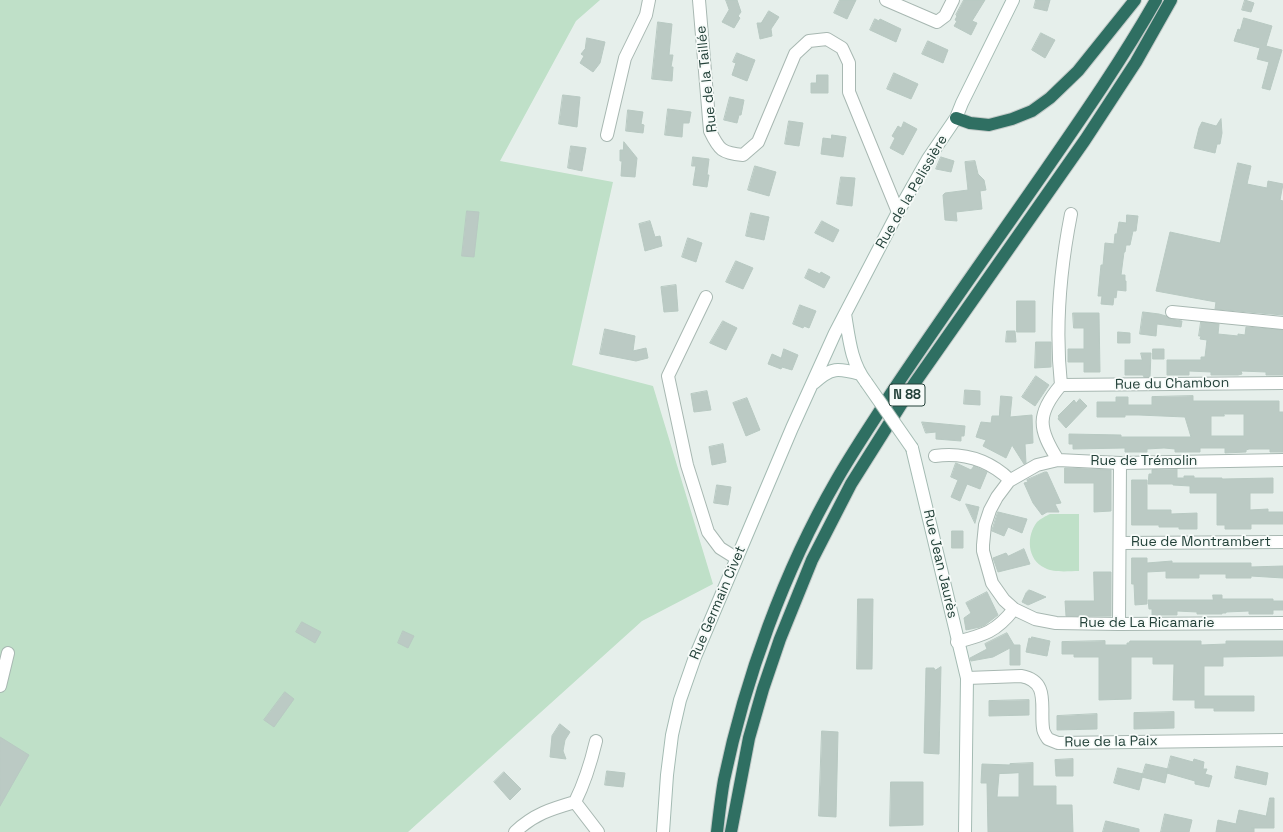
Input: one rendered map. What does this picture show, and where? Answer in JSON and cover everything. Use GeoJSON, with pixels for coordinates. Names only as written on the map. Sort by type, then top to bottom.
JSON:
{"type":"FeatureCollection","features":[{"type":"Feature","properties":{"kind":"highway"},"geometry":{"type":"LineString","coordinates":[[956,118],[970,123],[989,125],[1012,119],[1032,111],[1050,98],[1078,71],[1135,0]]}},
{"type":"Feature","properties":{"kind":"highway","name":"N 88"},"geometry":{"type":"LineString","coordinates":[[717,832],[724,782],[740,717],[762,644],[784,588],[810,530],[835,482],[899,381],[1103,88],[1156,0]]}},
{"type":"Feature","properties":{"kind":"highway","name":"N 88"},"geometry":{"type":"LineString","coordinates":[[731,832],[749,738],[763,689],[780,639],[812,560],[851,484],[914,384],[1085,140],[1136,62],[1172,0]]}},
{"type":"Feature","properties":{"kind":"street"},"geometry":{"type":"LineString","coordinates":[[607,135],[625,58],[646,14],[649,0]]}},
{"type":"Feature","properties":{"kind":"street","name":"Rue de la Taillée"},"geometry":{"type":"LineString","coordinates":[[699,0],[710,131],[716,145],[729,154],[743,154],[758,142],[795,54],[809,41],[827,39],[842,48],[849,62],[849,92],[898,212]]}},
{"type":"Feature","properties":{"kind":"street"},"geometry":{"type":"LineString","coordinates":[[886,0],[937,22],[945,16],[953,0]]}},
{"type":"Feature","properties":{"kind":"street","name":"Rue de la Pelissière"},"geometry":{"type":"LineString","coordinates":[[812,385],[845,314],[898,212],[928,159],[956,118],[1013,0]]}},
{"type":"Feature","properties":{"kind":"street"},"geometry":{"type":"LineString","coordinates":[[1058,460],[1051,450],[1042,430],[1044,411],[1050,398],[1061,385],[1059,365],[1060,300],[1064,247],[1071,214]]}},
{"type":"Feature","properties":{"kind":"street"},"geometry":{"type":"LineString","coordinates":[[706,297],[668,376],[687,465],[708,532],[720,548],[736,558]]}},
{"type":"Feature","properties":{"kind":"street"},"geometry":{"type":"LineString","coordinates":[[1172,312],[1283,323]]}},
{"type":"Feature","properties":{"kind":"street","name":"Rue Jean Jaurès"},"geometry":{"type":"LineString","coordinates":[[845,314],[852,352],[863,378],[912,448],[957,642],[967,678],[965,832]]}},
{"type":"Feature","properties":{"kind":"street"},"geometry":{"type":"LineString","coordinates":[[812,385],[830,371],[842,370],[863,378]]}},
{"type":"Feature","properties":{"kind":"street","name":"Rue du Chambon"},"geometry":{"type":"LineString","coordinates":[[1061,385],[1283,383]]}},
{"type":"Feature","properties":{"kind":"street","name":"Rue Germain Civet"},"geometry":{"type":"LineString","coordinates":[[663,832],[666,775],[672,735],[680,700],[695,657],[736,558],[812,385]]}},
{"type":"Feature","properties":{"kind":"street"},"geometry":{"type":"LineString","coordinates":[[936,456],[966,456],[985,462],[1001,472],[1010,480]]}},
{"type":"Feature","properties":{"kind":"street","name":"Rue de Trémolin"},"geometry":{"type":"LineString","coordinates":[[982,544],[985,525],[990,510],[997,497],[1010,480],[1037,465],[1058,460],[1120,463],[1283,460]]}},
{"type":"Feature","properties":{"kind":"street"},"geometry":{"type":"LineString","coordinates":[[1119,624],[1120,463]]}},
{"type":"Feature","properties":{"kind":"street","name":"Rue de Montrambert"},"geometry":{"type":"LineString","coordinates":[[1120,543],[1283,542]]}},
{"type":"Feature","properties":{"kind":"street","name":"Rue de La Ricamarie"},"geometry":{"type":"LineString","coordinates":[[982,544],[992,583],[1004,600],[1014,609],[1035,619],[1056,623],[1283,623]]}},
{"type":"Feature","properties":{"kind":"street"},"geometry":{"type":"LineString","coordinates":[[957,642],[978,637],[993,630],[1004,621],[1014,609]]}},
{"type":"Feature","properties":{"kind":"street"},"geometry":{"type":"LineString","coordinates":[[0,686],[8,653]]}},
{"type":"Feature","properties":{"kind":"street","name":"Rue de la Paix"},"geometry":{"type":"LineString","coordinates":[[967,678],[1022,676],[1029,677],[1036,681],[1041,689],[1043,730],[1048,740],[1058,743],[1283,740]]}},
{"type":"Feature","properties":{"kind":"street"},"geometry":{"type":"LineString","coordinates":[[515,832],[538,814],[552,808],[575,802],[583,787],[591,764],[596,741]]}},
{"type":"Feature","properties":{"kind":"street"},"geometry":{"type":"LineString","coordinates":[[575,802],[598,832]]}},
{"type":"Feature","properties":{"kind":"green space"},"geometry":{"type":"Polygon","coordinates":[[[0,0],[600,0],[576,21],[500,161],[613,182],[572,365],[653,386],[713,584],[642,621],[408,832],[0,832],[0,0]]]}},
{"type":"Feature","properties":{"kind":"green space"},"geometry":{"type":"Polygon","coordinates":[[[1050,514],[1079,514],[1079,571],[1049,570],[1039,564],[1032,554],[1030,541],[1033,528],[1038,521],[1050,514]]]}},
{"type":"Feature","properties":{"kind":"building"},"geometry":{"type":"Polygon","coordinates":[[[726,0],[737,0],[741,12],[738,16],[740,18],[734,28],[722,22],[729,10],[726,0]]]}},
{"type":"Feature","properties":{"kind":"building"},"geometry":{"type":"Polygon","coordinates":[[[840,0],[856,0],[847,19],[834,13],[840,0]]]}},
{"type":"Feature","properties":{"kind":"building"},"geometry":{"type":"Polygon","coordinates":[[[964,0],[985,0],[972,21],[977,23],[971,35],[954,26],[957,21],[955,20],[956,15],[964,0]]]}},
{"type":"Feature","properties":{"kind":"building"},"geometry":{"type":"Polygon","coordinates":[[[1036,0],[1050,0],[1047,11],[1034,8],[1036,0]]]}},
{"type":"Feature","properties":{"kind":"building"},"geometry":{"type":"Polygon","coordinates":[[[1245,0],[1254,3],[1251,12],[1242,10],[1245,0]]]}},
{"type":"Feature","properties":{"kind":"building"},"geometry":{"type":"Polygon","coordinates":[[[769,11],[779,17],[771,29],[772,36],[760,39],[757,23],[761,23],[769,11]]]}},
{"type":"Feature","properties":{"kind":"building"},"geometry":{"type":"Polygon","coordinates":[[[1244,18],[1272,26],[1266,46],[1282,50],[1270,90],[1262,88],[1269,62],[1257,59],[1260,48],[1234,41],[1244,18]]]}},
{"type":"Feature","properties":{"kind":"building"},"geometry":{"type":"Polygon","coordinates":[[[875,19],[879,21],[880,19],[901,29],[896,42],[870,30],[875,19]]]}},
{"type":"Feature","properties":{"kind":"building"},"geometry":{"type":"Polygon","coordinates":[[[658,22],[672,24],[669,55],[673,55],[671,67],[673,67],[672,81],[652,79],[658,22]]]}},
{"type":"Feature","properties":{"kind":"building"},"geometry":{"type":"Polygon","coordinates":[[[1041,33],[1055,40],[1045,58],[1032,50],[1041,33]]]}},
{"type":"Feature","properties":{"kind":"building"},"geometry":{"type":"Polygon","coordinates":[[[587,38],[605,42],[600,63],[593,72],[580,63],[584,56],[581,54],[585,49],[587,38]]]}},
{"type":"Feature","properties":{"kind":"building"},"geometry":{"type":"Polygon","coordinates":[[[928,41],[948,50],[943,63],[922,54],[928,41]]]}},
{"type":"Feature","properties":{"kind":"building"},"geometry":{"type":"Polygon","coordinates":[[[737,53],[755,60],[747,81],[732,75],[736,63],[733,62],[737,53]]]}},
{"type":"Feature","properties":{"kind":"building"},"geometry":{"type":"Polygon","coordinates":[[[894,73],[918,84],[911,99],[887,89],[894,73]]]}},
{"type":"Feature","properties":{"kind":"building"},"geometry":{"type":"Polygon","coordinates":[[[817,75],[828,75],[828,93],[811,93],[811,83],[816,83],[817,75]]]}},
{"type":"Feature","properties":{"kind":"building"},"geometry":{"type":"Polygon","coordinates":[[[563,95],[580,97],[577,127],[559,124],[563,95]]]}},
{"type":"Feature","properties":{"kind":"building"},"geometry":{"type":"Polygon","coordinates":[[[730,97],[744,100],[741,115],[739,115],[737,123],[724,120],[730,97]]]}},
{"type":"Feature","properties":{"kind":"building"},"geometry":{"type":"Polygon","coordinates":[[[668,109],[691,112],[689,123],[683,123],[682,137],[665,135],[668,109]]]}},
{"type":"Feature","properties":{"kind":"building"},"geometry":{"type":"Polygon","coordinates":[[[628,110],[643,112],[641,124],[644,125],[643,133],[626,131],[628,110]]]}},
{"type":"Feature","properties":{"kind":"building"},"geometry":{"type":"Polygon","coordinates":[[[1221,119],[1222,133],[1220,144],[1217,144],[1215,153],[1194,148],[1202,122],[1216,126],[1221,119]]]}},
{"type":"Feature","properties":{"kind":"building"},"geometry":{"type":"Polygon","coordinates":[[[789,121],[803,123],[799,146],[785,144],[789,121]]]}},
{"type":"Feature","properties":{"kind":"building"},"geometry":{"type":"Polygon","coordinates":[[[904,122],[917,129],[903,155],[890,148],[895,138],[892,136],[898,126],[901,128],[904,122]]]}},
{"type":"Feature","properties":{"kind":"building"},"geometry":{"type":"Polygon","coordinates":[[[832,135],[846,137],[843,157],[821,154],[823,138],[831,139],[832,135]]]}},
{"type":"Feature","properties":{"kind":"building"},"geometry":{"type":"Polygon","coordinates":[[[624,142],[637,158],[635,177],[621,176],[622,161],[620,161],[620,150],[623,150],[624,142]]]}},
{"type":"Feature","properties":{"kind":"building"},"geometry":{"type":"Polygon","coordinates":[[[571,146],[586,148],[582,171],[568,168],[571,146]]]}},
{"type":"Feature","properties":{"kind":"building"},"geometry":{"type":"Polygon","coordinates":[[[693,157],[709,159],[707,187],[693,185],[696,166],[692,166],[693,157]]]}},
{"type":"Feature","properties":{"kind":"building"},"geometry":{"type":"Polygon","coordinates":[[[941,157],[954,161],[951,172],[936,169],[941,157]]]}},
{"type":"Feature","properties":{"kind":"building"},"geometry":{"type":"Polygon","coordinates":[[[975,161],[978,174],[984,180],[986,190],[980,191],[982,209],[956,212],[957,221],[945,220],[943,195],[945,193],[968,190],[965,162],[975,161]]]}},
{"type":"Feature","properties":{"kind":"building"},"geometry":{"type":"Polygon","coordinates":[[[1238,163],[1251,166],[1247,184],[1267,188],[1268,181],[1283,184],[1280,200],[1283,201],[1283,315],[1215,309],[1216,302],[1156,291],[1170,232],[1220,243],[1238,163]]]}},
{"type":"Feature","properties":{"kind":"building"},"geometry":{"type":"Polygon","coordinates":[[[755,166],[776,172],[769,196],[748,190],[755,166]]]}},
{"type":"Feature","properties":{"kind":"building"},"geometry":{"type":"Polygon","coordinates":[[[841,177],[855,178],[852,206],[837,204],[841,177]]]}},
{"type":"Feature","properties":{"kind":"building"},"geometry":{"type":"Polygon","coordinates":[[[467,211],[479,212],[474,257],[462,256],[467,211]]]}},
{"type":"Feature","properties":{"kind":"building"},"geometry":{"type":"Polygon","coordinates":[[[751,213],[769,217],[764,240],[746,236],[751,213]]]}},
{"type":"Feature","properties":{"kind":"building"},"geometry":{"type":"Polygon","coordinates":[[[1127,215],[1138,216],[1136,231],[1133,231],[1130,245],[1126,245],[1124,252],[1121,275],[1125,275],[1126,291],[1117,290],[1113,305],[1101,304],[1102,296],[1098,296],[1105,243],[1114,244],[1115,234],[1117,234],[1119,222],[1126,223],[1127,215]]]}},
{"type":"Feature","properties":{"kind":"building"},"geometry":{"type":"Polygon","coordinates":[[[650,221],[655,237],[660,236],[662,246],[645,251],[639,224],[650,221]]]}},
{"type":"Feature","properties":{"kind":"building"},"geometry":{"type":"Polygon","coordinates":[[[822,221],[839,230],[833,242],[815,233],[822,221]]]}},
{"type":"Feature","properties":{"kind":"building"},"geometry":{"type":"Polygon","coordinates":[[[688,238],[702,243],[696,262],[682,257],[688,238]]]}},
{"type":"Feature","properties":{"kind":"building"},"geometry":{"type":"Polygon","coordinates":[[[736,261],[753,268],[743,289],[726,282],[736,261]]]}},
{"type":"Feature","properties":{"kind":"building"},"geometry":{"type":"Polygon","coordinates":[[[809,269],[820,274],[821,272],[830,277],[824,288],[805,278],[809,269]]]}},
{"type":"Feature","properties":{"kind":"building"},"geometry":{"type":"Polygon","coordinates":[[[676,285],[678,311],[664,312],[661,287],[676,285]]]}},
{"type":"Feature","properties":{"kind":"building"},"geometry":{"type":"Polygon","coordinates":[[[1017,301],[1035,301],[1035,332],[1017,332],[1017,301]]]}},
{"type":"Feature","properties":{"kind":"building"},"geometry":{"type":"Polygon","coordinates":[[[800,305],[816,311],[809,328],[804,326],[803,328],[793,324],[800,305]]]}},
{"type":"Feature","properties":{"kind":"building"},"geometry":{"type":"Polygon","coordinates":[[[1143,312],[1159,314],[1171,319],[1182,321],[1181,327],[1157,324],[1156,336],[1140,334],[1143,312]]]}},
{"type":"Feature","properties":{"kind":"building"},"geometry":{"type":"Polygon","coordinates":[[[1073,313],[1099,313],[1100,372],[1084,372],[1084,362],[1068,362],[1068,349],[1084,349],[1084,328],[1074,328],[1073,313]]]}},
{"type":"Feature","properties":{"kind":"building"},"geometry":{"type":"Polygon","coordinates":[[[723,321],[737,328],[726,350],[710,343],[723,321]]]}},
{"type":"Feature","properties":{"kind":"building"},"geometry":{"type":"Polygon","coordinates":[[[1201,322],[1219,324],[1218,334],[1238,336],[1238,334],[1245,335],[1246,327],[1283,330],[1283,375],[1266,375],[1266,372],[1241,371],[1242,374],[1238,375],[1211,375],[1211,372],[1189,371],[1189,375],[1167,375],[1167,360],[1201,360],[1201,357],[1205,357],[1207,340],[1200,339],[1201,336],[1199,336],[1201,322]]]}},
{"type":"Feature","properties":{"kind":"building"},"geometry":{"type":"Polygon","coordinates":[[[605,329],[635,336],[633,351],[646,348],[648,358],[636,361],[600,354],[605,329]]]}},
{"type":"Feature","properties":{"kind":"building"},"geometry":{"type":"Polygon","coordinates":[[[1007,331],[1015,331],[1016,342],[1006,342],[1007,331]]]}},
{"type":"Feature","properties":{"kind":"building"},"geometry":{"type":"Polygon","coordinates":[[[1118,332],[1130,333],[1130,343],[1118,343],[1118,332]]]}},
{"type":"Feature","properties":{"kind":"building"},"geometry":{"type":"Polygon","coordinates":[[[1036,342],[1051,342],[1051,367],[1035,368],[1036,342]]]}},
{"type":"Feature","properties":{"kind":"building"},"geometry":{"type":"Polygon","coordinates":[[[784,349],[798,355],[792,370],[782,367],[781,369],[768,364],[772,354],[781,358],[784,349]]]}},
{"type":"Feature","properties":{"kind":"building"},"geometry":{"type":"Polygon","coordinates":[[[1153,349],[1164,349],[1164,359],[1153,359],[1153,349]]]}},
{"type":"Feature","properties":{"kind":"building"},"geometry":{"type":"Polygon","coordinates":[[[1141,353],[1151,353],[1150,377],[1144,377],[1143,375],[1125,375],[1125,360],[1142,360],[1141,353]]]}},
{"type":"Feature","properties":{"kind":"building"},"geometry":{"type":"Polygon","coordinates":[[[1036,376],[1049,385],[1035,406],[1022,397],[1036,376]]]}},
{"type":"Feature","properties":{"kind":"building"},"geometry":{"type":"Polygon","coordinates":[[[965,390],[980,391],[980,405],[964,404],[965,390]]]}},
{"type":"Feature","properties":{"kind":"building"},"geometry":{"type":"Polygon","coordinates":[[[707,391],[711,410],[694,412],[691,394],[707,391]]]}},
{"type":"Feature","properties":{"kind":"building"},"geometry":{"type":"Polygon","coordinates":[[[1001,396],[1012,397],[1010,417],[1032,415],[1033,443],[1025,444],[1026,463],[1024,464],[1012,445],[1006,458],[983,446],[986,440],[976,437],[981,422],[991,423],[992,416],[999,416],[1001,396]]]}},
{"type":"Feature","properties":{"kind":"building"},"geometry":{"type":"Polygon","coordinates":[[[1193,396],[1193,401],[1279,401],[1279,412],[1283,412],[1283,452],[1270,452],[1270,449],[1249,449],[1246,450],[1246,452],[1225,453],[1225,448],[1200,448],[1200,452],[1175,452],[1175,449],[1164,448],[1147,449],[1147,452],[1125,452],[1125,448],[1073,449],[1073,444],[1069,444],[1069,434],[1121,435],[1121,437],[1191,437],[1185,417],[1125,415],[1125,417],[1097,417],[1097,402],[1116,402],[1116,397],[1128,397],[1128,405],[1152,405],[1152,397],[1193,396]],[[1224,414],[1224,416],[1211,416],[1211,436],[1244,436],[1244,414],[1224,414]]]}},
{"type":"Feature","properties":{"kind":"building"},"geometry":{"type":"Polygon","coordinates":[[[747,398],[760,430],[746,436],[733,403],[747,398]]]}},
{"type":"Feature","properties":{"kind":"building"},"geometry":{"type":"Polygon","coordinates":[[[1080,399],[1087,406],[1066,428],[1058,419],[1058,416],[1074,400],[1076,403],[1080,399]]]}},
{"type":"Feature","properties":{"kind":"building"},"geometry":{"type":"Polygon","coordinates":[[[922,422],[965,426],[964,436],[961,436],[961,441],[936,439],[936,432],[926,433],[922,422]]]}},
{"type":"Feature","properties":{"kind":"building"},"geometry":{"type":"Polygon","coordinates":[[[723,444],[726,462],[712,465],[709,447],[723,444]]]}},
{"type":"Feature","properties":{"kind":"building"},"geometry":{"type":"Polygon","coordinates":[[[956,463],[971,470],[974,466],[987,472],[980,489],[967,484],[960,501],[951,497],[958,480],[951,477],[956,463]]]}},
{"type":"Feature","properties":{"kind":"building"},"geometry":{"type":"Polygon","coordinates":[[[1065,468],[1111,470],[1111,511],[1094,512],[1094,483],[1065,483],[1065,468]]]}},
{"type":"Feature","properties":{"kind":"building"},"geometry":{"type":"Polygon","coordinates":[[[1177,469],[1177,478],[1194,476],[1194,478],[1222,479],[1273,478],[1273,493],[1250,493],[1250,510],[1268,509],[1268,512],[1283,512],[1283,524],[1251,524],[1251,529],[1225,529],[1225,525],[1217,525],[1217,493],[1190,493],[1190,486],[1148,484],[1149,474],[1152,474],[1152,470],[1177,469]]]}},
{"type":"Feature","properties":{"kind":"building"},"geometry":{"type":"Polygon","coordinates":[[[1047,472],[1061,503],[1055,504],[1059,512],[1047,512],[1042,515],[1033,503],[1024,483],[1028,482],[1027,480],[1047,472]]]}},
{"type":"Feature","properties":{"kind":"building"},"geometry":{"type":"Polygon","coordinates":[[[1132,480],[1147,480],[1147,510],[1171,510],[1171,514],[1197,513],[1197,529],[1159,527],[1159,525],[1132,525],[1132,480]]]}},
{"type":"Feature","properties":{"kind":"building"},"geometry":{"type":"Polygon","coordinates":[[[717,485],[731,487],[728,505],[714,503],[717,485]]]}},
{"type":"Feature","properties":{"kind":"building"},"geometry":{"type":"Polygon","coordinates":[[[966,504],[979,507],[975,523],[966,504]]]}},
{"type":"Feature","properties":{"kind":"building"},"geometry":{"type":"Polygon","coordinates":[[[998,512],[1027,519],[1022,533],[1008,527],[1004,536],[992,531],[998,512]]]}},
{"type":"Feature","properties":{"kind":"building"},"geometry":{"type":"Polygon","coordinates":[[[952,531],[963,531],[963,548],[952,548],[952,531]]]}},
{"type":"Feature","properties":{"kind":"building"},"geometry":{"type":"Polygon","coordinates":[[[1024,549],[1030,564],[998,572],[993,558],[1006,553],[1008,556],[1024,549]]]}},
{"type":"Feature","properties":{"kind":"building"},"geometry":{"type":"Polygon","coordinates":[[[1132,558],[1147,558],[1147,563],[1172,561],[1172,563],[1251,563],[1251,567],[1283,566],[1283,578],[1251,576],[1251,578],[1226,578],[1226,574],[1199,574],[1199,578],[1166,578],[1166,571],[1147,572],[1147,604],[1135,605],[1134,584],[1132,584],[1132,558]]]}},
{"type":"Feature","properties":{"kind":"building"},"geometry":{"type":"Polygon","coordinates":[[[1094,572],[1111,572],[1111,616],[1066,616],[1065,601],[1094,601],[1094,572]]]}},
{"type":"Feature","properties":{"kind":"building"},"geometry":{"type":"Polygon","coordinates":[[[1029,590],[1046,597],[1028,605],[1022,602],[1029,590]]]}},
{"type":"Feature","properties":{"kind":"building"},"geometry":{"type":"Polygon","coordinates":[[[987,592],[998,615],[985,625],[966,630],[964,618],[971,613],[966,603],[987,592]]]}},
{"type":"Feature","properties":{"kind":"building"},"geometry":{"type":"Polygon","coordinates":[[[1213,595],[1222,595],[1222,599],[1273,599],[1273,601],[1283,601],[1283,610],[1273,610],[1273,614],[1249,614],[1249,611],[1226,612],[1222,614],[1197,614],[1197,612],[1177,611],[1177,615],[1152,615],[1152,609],[1149,609],[1148,600],[1213,600],[1213,595]]]}},
{"type":"Feature","properties":{"kind":"building"},"geometry":{"type":"Polygon","coordinates":[[[858,599],[873,599],[872,669],[857,669],[858,599]]]}},
{"type":"Feature","properties":{"kind":"building"},"geometry":{"type":"Polygon","coordinates":[[[302,622],[321,632],[315,643],[296,632],[302,622]]]}},
{"type":"Feature","properties":{"kind":"building"},"geometry":{"type":"Polygon","coordinates":[[[403,631],[414,636],[408,648],[398,643],[403,631]]]}},
{"type":"Feature","properties":{"kind":"building"},"geometry":{"type":"Polygon","coordinates":[[[1007,633],[1014,645],[1020,645],[1020,665],[1010,665],[1010,648],[993,657],[971,661],[970,658],[987,649],[985,644],[1007,633]]]}},
{"type":"Feature","properties":{"kind":"building"},"geometry":{"type":"Polygon","coordinates":[[[1032,637],[1050,641],[1047,656],[1026,652],[1029,638],[1031,639],[1032,637]]]}},
{"type":"Feature","properties":{"kind":"building"},"geometry":{"type":"Polygon","coordinates":[[[1105,641],[1105,645],[1127,645],[1130,641],[1201,641],[1201,645],[1226,644],[1226,641],[1283,641],[1283,656],[1223,657],[1223,666],[1204,666],[1204,696],[1254,696],[1254,711],[1214,711],[1214,708],[1195,708],[1195,700],[1173,700],[1174,664],[1153,664],[1153,657],[1131,657],[1131,699],[1099,700],[1099,657],[1074,657],[1074,654],[1062,654],[1062,642],[1105,641]]]}},
{"type":"Feature","properties":{"kind":"building"},"geometry":{"type":"Polygon","coordinates":[[[941,667],[939,754],[924,753],[926,668],[934,668],[935,670],[941,667]]]}},
{"type":"Feature","properties":{"kind":"building"},"geometry":{"type":"Polygon","coordinates":[[[285,692],[294,699],[274,727],[264,720],[285,692]]]}},
{"type":"Feature","properties":{"kind":"building"},"geometry":{"type":"Polygon","coordinates":[[[1029,700],[1029,715],[989,716],[989,701],[1029,700]]]}},
{"type":"Feature","properties":{"kind":"building"},"geometry":{"type":"Polygon","coordinates":[[[1174,712],[1174,728],[1134,729],[1134,713],[1174,712]]]}},
{"type":"Feature","properties":{"kind":"building"},"geometry":{"type":"Polygon","coordinates":[[[1097,714],[1097,729],[1057,730],[1057,716],[1097,714]]]}},
{"type":"Feature","properties":{"kind":"building"},"geometry":{"type":"Polygon","coordinates":[[[560,724],[570,732],[565,740],[563,751],[566,759],[550,757],[552,736],[560,724]]]}},
{"type":"Feature","properties":{"kind":"building"},"geometry":{"type":"Polygon","coordinates":[[[822,731],[838,732],[836,817],[819,816],[822,731]]]}},
{"type":"Feature","properties":{"kind":"building"},"geometry":{"type":"Polygon","coordinates":[[[0,737],[29,755],[0,806],[0,737]]]}},
{"type":"Feature","properties":{"kind":"building"},"geometry":{"type":"Polygon","coordinates":[[[1171,756],[1193,762],[1194,759],[1204,762],[1203,769],[1207,769],[1205,774],[1212,776],[1209,787],[1195,784],[1195,781],[1167,773],[1171,756]]]}},
{"type":"Feature","properties":{"kind":"building"},"geometry":{"type":"Polygon","coordinates":[[[1073,759],[1073,776],[1056,776],[1055,760],[1073,759]]]}},
{"type":"Feature","properties":{"kind":"building"},"geometry":{"type":"Polygon","coordinates":[[[1033,763],[1033,786],[1056,786],[1056,805],[1072,805],[1073,832],[988,832],[987,783],[981,783],[982,764],[1033,763]],[[1019,773],[999,774],[997,797],[1019,797],[1019,773]]]}},
{"type":"Feature","properties":{"kind":"building"},"geometry":{"type":"Polygon","coordinates":[[[1146,764],[1168,769],[1165,783],[1142,777],[1146,764]]]}},
{"type":"Feature","properties":{"kind":"building"},"geometry":{"type":"Polygon","coordinates":[[[1237,766],[1268,773],[1266,785],[1235,778],[1237,766]]]}},
{"type":"Feature","properties":{"kind":"building"},"geometry":{"type":"Polygon","coordinates":[[[1118,768],[1143,774],[1139,790],[1114,783],[1118,768]]]}},
{"type":"Feature","properties":{"kind":"building"},"geometry":{"type":"Polygon","coordinates":[[[607,771],[625,773],[623,787],[605,785],[607,771]]]}},
{"type":"Feature","properties":{"kind":"building"},"geometry":{"type":"Polygon","coordinates":[[[504,772],[521,789],[510,800],[494,782],[504,772]]]}},
{"type":"Feature","properties":{"kind":"building"},"geometry":{"type":"Polygon","coordinates":[[[891,782],[923,782],[923,825],[890,826],[891,782]]]}},
{"type":"Feature","properties":{"kind":"building"},"geometry":{"type":"Polygon","coordinates":[[[1270,798],[1274,798],[1274,828],[1254,828],[1254,832],[1216,832],[1218,820],[1236,824],[1239,810],[1266,816],[1270,798]]]}},
{"type":"Feature","properties":{"kind":"building"},"geometry":{"type":"Polygon","coordinates":[[[1165,814],[1192,820],[1189,832],[1161,832],[1165,814]]]}},
{"type":"Feature","properties":{"kind":"building"},"geometry":{"type":"Polygon","coordinates":[[[1106,821],[1139,829],[1139,832],[1103,832],[1106,821]]]}}]}
